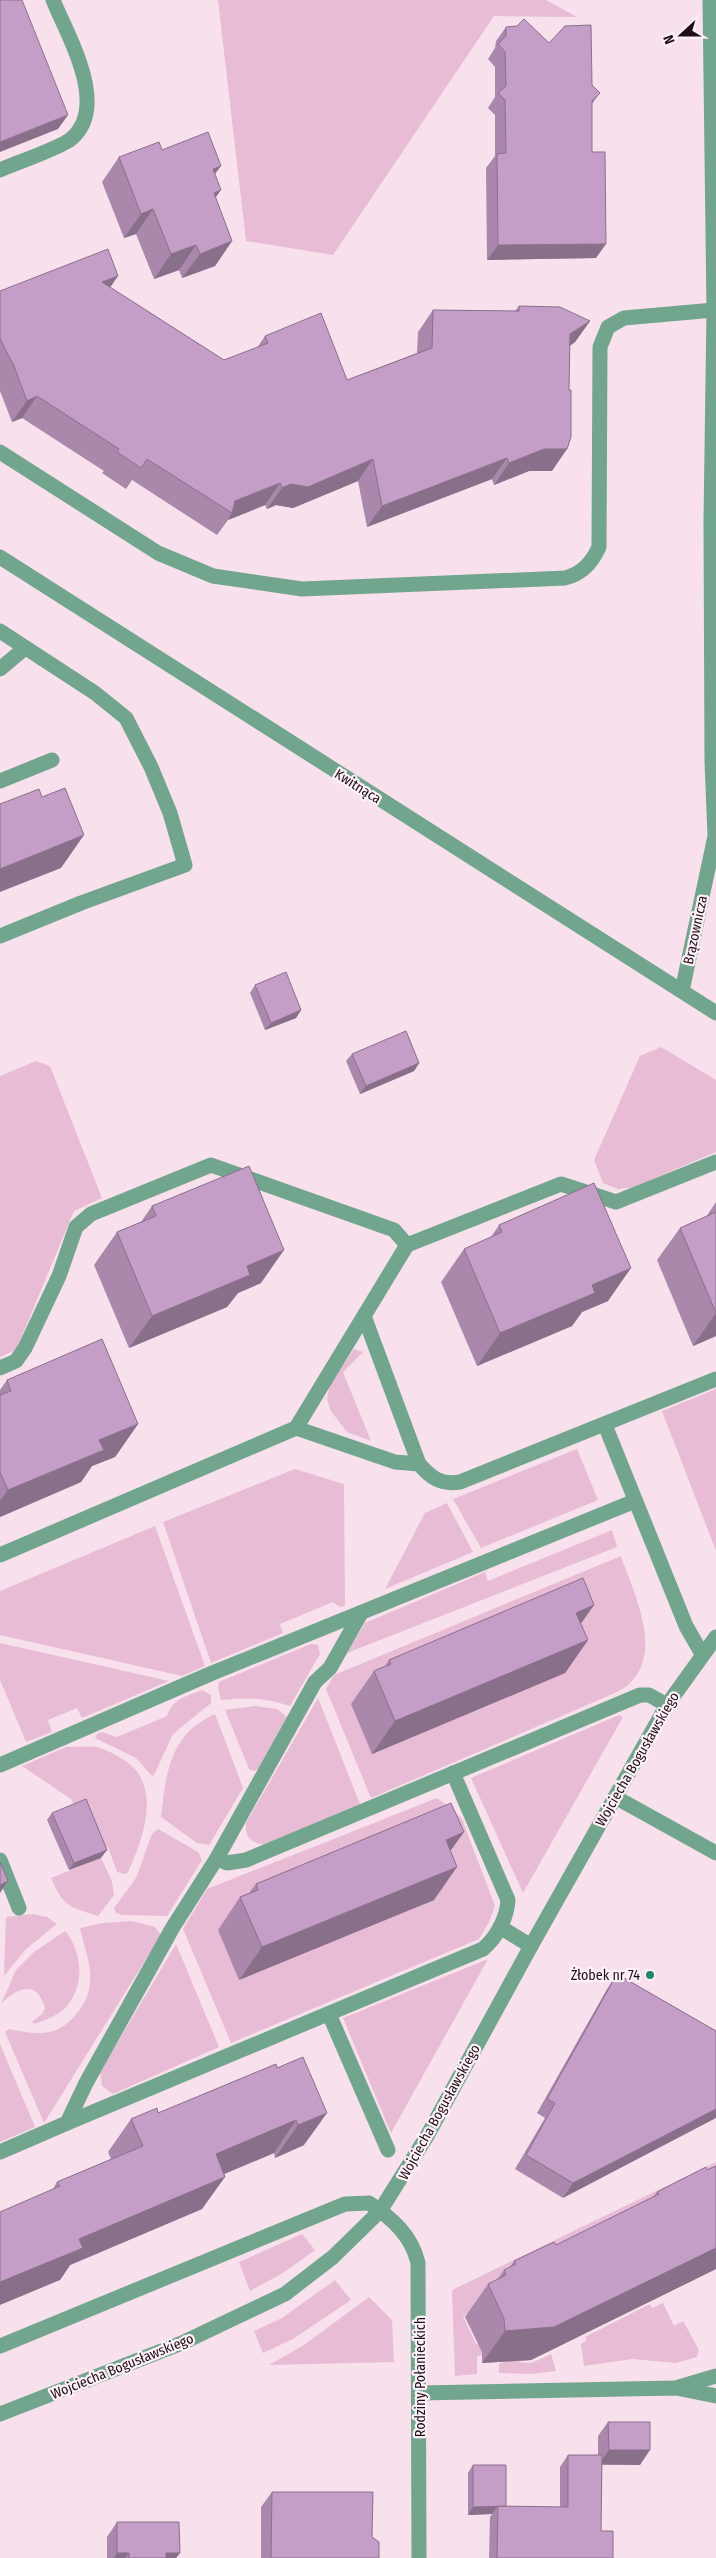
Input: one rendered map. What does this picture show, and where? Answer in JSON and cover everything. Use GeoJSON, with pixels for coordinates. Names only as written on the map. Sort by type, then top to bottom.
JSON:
{"type":"FeatureCollection","features":[{"type":"Feature","properties":{"kind":"street"},"geometry":{"type":"LineString","coordinates":[[0,170],[70,140],[82,126],[88,108],[84,76],[53,0]]}},
{"type":"Feature","properties":{"kind":"street","name":"Brązownicza"},"geometry":{"type":"LineString","coordinates":[[682,991],[715,836],[712,752],[715,332],[710,0]]}},
{"type":"Feature","properties":{"kind":"street"},"geometry":{"type":"LineString","coordinates":[[0,452],[158,553],[213,576],[302,589],[576,576],[594,560],[600,547],[600,347],[608,327],[624,318],[714,310]]}},
{"type":"Feature","properties":{"kind":"street","name":"Kwitnąca"},"geometry":{"type":"LineString","coordinates":[[0,557],[716,1013]]}},
{"type":"Feature","properties":{"kind":"street"},"geometry":{"type":"LineString","coordinates":[[0,631],[95,693],[126,718],[152,767],[170,813],[185,865],[81,903],[0,936]]}},
{"type":"Feature","properties":{"kind":"street"},"geometry":{"type":"LineString","coordinates":[[0,669],[25,648]]}},
{"type":"Feature","properties":{"kind":"street"},"geometry":{"type":"LineString","coordinates":[[0,781],[52,760]]}},
{"type":"Feature","properties":{"kind":"street"},"geometry":{"type":"LineString","coordinates":[[0,1554],[296,1428],[406,1245],[561,1184],[616,1202],[716,1162]]}},
{"type":"Feature","properties":{"kind":"street"},"geometry":{"type":"LineString","coordinates":[[0,1368],[16,1361],[25,1348],[59,1276],[76,1227],[81,1221],[91,1214],[212,1165],[394,1230],[406,1245]]}},
{"type":"Feature","properties":{"kind":"street"},"geometry":{"type":"LineString","coordinates":[[364,1316],[419,1464],[432,1479],[452,1483],[460,1482],[605,1425],[716,1379]]}},
{"type":"Feature","properties":{"kind":"street"},"geometry":{"type":"LineString","coordinates":[[605,1425],[686,1626],[702,1654]]}},
{"type":"Feature","properties":{"kind":"street"},"geometry":{"type":"LineString","coordinates":[[296,1428],[395,1462],[419,1464]]}},
{"type":"Feature","properties":{"kind":"street"},"geometry":{"type":"LineString","coordinates":[[0,1765],[361,1613],[635,1501]]}},
{"type":"Feature","properties":{"kind":"street"},"geometry":{"type":"LineString","coordinates":[[67,2123],[86,2083],[163,1944],[217,1858],[315,1682],[330,1668],[361,1613]]}},
{"type":"Feature","properties":{"kind":"street","name":"Wojciecha Bogusławskiego"},"geometry":{"type":"LineString","coordinates":[[0,2414],[182,2343],[285,2294],[333,2257],[380,2211],[427,2136],[531,1946],[667,1705],[716,1637]]}},
{"type":"Feature","properties":{"kind":"street"},"geometry":{"type":"LineString","coordinates":[[217,1858],[227,1863],[246,1860],[640,1695],[650,1695],[667,1705]]}},
{"type":"Feature","properties":{"kind":"street"},"geometry":{"type":"LineString","coordinates":[[0,2152],[483,1949],[500,1927],[507,1912],[508,1900],[453,1773]]}},
{"type":"Feature","properties":{"kind":"street"},"geometry":{"type":"LineString","coordinates":[[615,1797],[716,1853]]}},
{"type":"Feature","properties":{"kind":"street"},"geometry":{"type":"LineString","coordinates":[[0,1860],[19,1908]]}},
{"type":"Feature","properties":{"kind":"street"},"geometry":{"type":"LineString","coordinates":[[500,1927],[531,1946]]}},
{"type":"Feature","properties":{"kind":"street"},"geometry":{"type":"LineString","coordinates":[[328,2014],[388,2150]]}},
{"type":"Feature","properties":{"kind":"street"},"geometry":{"type":"LineString","coordinates":[[0,2346],[345,2204],[369,2203],[380,2211]]}},
{"type":"Feature","properties":{"kind":"street","name":"Rodziny Połanieckich"},"geometry":{"type":"LineString","coordinates":[[380,2211],[414,2246],[418,2263],[420,2393],[419,2558]]}},
{"type":"Feature","properties":{"kind":"street"},"geometry":{"type":"LineString","coordinates":[[676,2388],[716,2376]]}},
{"type":"Feature","properties":{"kind":"street"},"geometry":{"type":"LineString","coordinates":[[420,2393],[453,2390],[676,2388],[716,2396]]}},
{"type":"Feature","properties":{"kind":"shaded area"},"geometry":{"type":"Polygon","coordinates":[[[218,0],[546,0],[577,17],[494,16],[333,255],[246,241],[218,0]]]}},
{"type":"Feature","properties":{"kind":"shaded area"},"geometry":{"type":"Polygon","coordinates":[[[661,1047],[716,1080],[716,1152],[634,1187],[618,1189],[603,1183],[594,1160],[640,1056],[661,1047]]]}},
{"type":"Feature","properties":{"kind":"shaded area"},"geometry":{"type":"Polygon","coordinates":[[[36,1061],[50,1066],[102,1198],[74,1211],[16,1350],[0,1357],[0,1076],[36,1061]]]}},
{"type":"Feature","properties":{"kind":"shaded area"},"geometry":{"type":"Polygon","coordinates":[[[354,1349],[363,1352],[343,1372],[371,1441],[347,1432],[330,1410],[327,1398],[330,1385],[354,1349]]]}},
{"type":"Feature","properties":{"kind":"shaded area"},"geometry":{"type":"Polygon","coordinates":[[[716,1389],[716,1551],[662,1411],[716,1389]]]}},
{"type":"Feature","properties":{"kind":"shaded area"},"geometry":{"type":"Polygon","coordinates":[[[577,1449],[598,1500],[481,1548],[453,1499],[577,1449]]]}},
{"type":"Feature","properties":{"kind":"shaded area"},"geometry":{"type":"Polygon","coordinates":[[[295,1469],[344,1484],[345,1606],[340,1607],[333,1602],[280,1624],[283,1633],[211,1663],[163,1522],[295,1469]]]}},
{"type":"Feature","properties":{"kind":"shaded area"},"geometry":{"type":"Polygon","coordinates":[[[447,1503],[473,1552],[385,1589],[425,1513],[447,1503]]]}},
{"type":"Feature","properties":{"kind":"shaded area"},"geometry":{"type":"Polygon","coordinates":[[[155,1526],[205,1666],[182,1676],[0,1635],[0,1591],[155,1526]]]}},
{"type":"Feature","properties":{"kind":"shaded area"},"geometry":{"type":"Polygon","coordinates":[[[612,1530],[617,1547],[347,1653],[365,1623],[485,1572],[488,1581],[612,1530]]]}},
{"type":"Feature","properties":{"kind":"shaded area"},"geometry":{"type":"Polygon","coordinates":[[[621,1556],[638,1603],[645,1637],[645,1653],[640,1669],[629,1684],[615,1693],[371,1798],[326,1689],[334,1675],[621,1556]]]}},
{"type":"Feature","properties":{"kind":"shaded area"},"geometry":{"type":"Polygon","coordinates":[[[0,1643],[169,1681],[82,1718],[77,1708],[48,1720],[52,1732],[26,1742],[0,1680],[0,1643]]]}},
{"type":"Feature","properties":{"kind":"shaded area"},"geometry":{"type":"Polygon","coordinates":[[[311,1644],[318,1645],[320,1654],[290,1706],[256,1699],[221,1700],[218,1688],[219,1682],[311,1644]]]}},
{"type":"Feature","properties":{"kind":"shaded area"},"geometry":{"type":"Polygon","coordinates":[[[202,1690],[211,1695],[211,1703],[173,1734],[152,1776],[136,1758],[95,1738],[97,1734],[102,1732],[117,1737],[167,1716],[169,1710],[176,1702],[202,1690]]]}},
{"type":"Feature","properties":{"kind":"shaded area"},"geometry":{"type":"Polygon","coordinates":[[[318,1698],[360,1804],[265,1845],[252,1841],[246,1832],[246,1823],[318,1698]]]}},
{"type":"Feature","properties":{"kind":"shaded area"},"geometry":{"type":"Polygon","coordinates":[[[255,1706],[277,1709],[287,1717],[258,1769],[254,1771],[249,1769],[225,1710],[255,1706]]]}},
{"type":"Feature","properties":{"kind":"shaded area"},"geometry":{"type":"Polygon","coordinates":[[[215,1714],[243,1788],[209,1845],[197,1843],[161,1817],[168,1770],[179,1744],[188,1732],[200,1722],[215,1714]]]}},
{"type":"Feature","properties":{"kind":"shaded area"},"geometry":{"type":"Polygon","coordinates":[[[619,1715],[623,1717],[523,1893],[471,1778],[619,1715]]]}},
{"type":"Feature","properties":{"kind":"shaded area"},"geometry":{"type":"Polygon","coordinates":[[[66,1747],[97,1747],[106,1750],[121,1758],[134,1769],[142,1781],[147,1811],[140,1843],[128,1872],[125,1874],[117,1872],[108,1847],[98,1851],[71,1799],[22,1766],[66,1747]]]}},
{"type":"Feature","properties":{"kind":"shaded area"},"geometry":{"type":"Polygon","coordinates":[[[437,1798],[462,1819],[495,1906],[489,1922],[479,1939],[231,2043],[183,1929],[207,1889],[437,1798]]]}},
{"type":"Feature","properties":{"kind":"shaded area"},"geometry":{"type":"Polygon","coordinates":[[[158,1829],[198,1852],[202,1860],[167,1916],[122,1915],[116,1913],[114,1908],[136,1878],[152,1834],[158,1829]]]}},
{"type":"Feature","properties":{"kind":"shaded area"},"geometry":{"type":"Polygon","coordinates":[[[101,1858],[112,1881],[114,1895],[98,1916],[68,1905],[51,1878],[101,1858]]]}},
{"type":"Feature","properties":{"kind":"shaded area"},"geometry":{"type":"Polygon","coordinates":[[[33,1914],[47,1917],[57,1924],[26,1949],[4,1976],[6,1917],[33,1914]]]}},
{"type":"Feature","properties":{"kind":"shaded area"},"geometry":{"type":"Polygon","coordinates":[[[132,1921],[155,1927],[161,1935],[44,2123],[5,2032],[9,2029],[29,2033],[47,2033],[63,2026],[70,2020],[84,2003],[90,1984],[90,1973],[80,1928],[103,1923],[132,1921]]]}},
{"type":"Feature","properties":{"kind":"shaded area"},"geometry":{"type":"Polygon","coordinates":[[[65,1931],[76,1949],[78,1960],[79,1970],[76,1992],[63,2010],[35,2024],[32,2022],[42,2014],[45,2008],[37,1993],[32,1990],[19,1991],[1,2004],[16,1970],[34,1952],[65,1931]]]}},
{"type":"Feature","properties":{"kind":"shaded area"},"geometry":{"type":"Polygon","coordinates":[[[176,1944],[219,2047],[113,2094],[102,2086],[100,2072],[176,1944]]]}},
{"type":"Feature","properties":{"kind":"shaded area"},"geometry":{"type":"Polygon","coordinates":[[[488,1959],[391,2133],[343,2018],[488,1959]]]}},
{"type":"Feature","properties":{"kind":"shaded area"},"geometry":{"type":"Polygon","coordinates":[[[0,2044],[35,2127],[0,2142],[0,2044]]]}},
{"type":"Feature","properties":{"kind":"shaded area"},"geometry":{"type":"Polygon","coordinates":[[[716,2162],[716,2201],[463,2316],[476,2344],[485,2341],[492,2354],[477,2356],[477,2374],[455,2376],[452,2290],[716,2162]]]}},
{"type":"Feature","properties":{"kind":"shaded area"},"geometry":{"type":"Polygon","coordinates":[[[302,2234],[315,2250],[283,2273],[250,2291],[239,2262],[302,2234]]]}},
{"type":"Feature","properties":{"kind":"shaded area"},"geometry":{"type":"Polygon","coordinates":[[[335,2280],[351,2300],[293,2339],[263,2353],[254,2331],[282,2318],[335,2280]]]}},
{"type":"Feature","properties":{"kind":"shaded area"},"geometry":{"type":"Polygon","coordinates":[[[369,2297],[392,2320],[394,2362],[269,2365],[304,2345],[369,2297]]]}},
{"type":"Feature","properties":{"kind":"shaded area"},"geometry":{"type":"Polygon","coordinates":[[[663,2303],[674,2326],[683,2321],[699,2350],[697,2357],[676,2363],[632,2359],[584,2366],[581,2344],[586,2341],[585,2337],[650,2304],[652,2308],[663,2303]]]}},
{"type":"Feature","properties":{"kind":"shaded area"},"geometry":{"type":"Polygon","coordinates":[[[551,2354],[556,2371],[531,2374],[499,2373],[499,2364],[512,2358],[522,2363],[527,2363],[551,2354]]]}},
{"type":"Feature","properties":{"kind":"building"},"geometry":{"type":"Polygon","coordinates":[[[0,0],[22,0],[68,115],[0,142],[0,0]]]}},
{"type":"Feature","properties":{"kind":"building"},"geometry":{"type":"Polygon","coordinates":[[[524,19],[549,43],[565,26],[591,25],[592,85],[600,93],[592,101],[592,152],[605,152],[606,244],[498,245],[497,154],[506,153],[505,100],[498,93],[506,86],[505,52],[498,44],[506,36],[506,27],[517,26],[524,19]]]}},
{"type":"Feature","properties":{"kind":"building"},"geometry":{"type":"Polygon","coordinates":[[[208,132],[221,166],[213,169],[221,190],[214,193],[232,241],[200,254],[196,245],[171,254],[153,209],[141,214],[119,157],[159,142],[162,150],[208,132]]]}},
{"type":"Feature","properties":{"kind":"building"},"geometry":{"type":"Polygon","coordinates":[[[108,249],[118,276],[102,282],[224,360],[268,343],[265,336],[321,313],[347,380],[432,348],[433,310],[519,311],[519,306],[560,307],[590,321],[570,334],[569,390],[571,390],[571,437],[567,449],[544,449],[509,463],[507,458],[382,506],[373,459],[308,487],[291,484],[282,488],[280,483],[235,501],[232,513],[147,459],[141,468],[117,452],[119,449],[37,396],[27,401],[14,366],[0,339],[0,291],[108,249]]]}},
{"type":"Feature","properties":{"kind":"building"},"geometry":{"type":"Polygon","coordinates":[[[65,788],[84,835],[0,869],[0,804],[39,789],[42,797],[65,788]]]}},
{"type":"Feature","properties":{"kind":"building"},"geometry":{"type":"Polygon","coordinates":[[[286,972],[301,1010],[271,1023],[255,985],[286,972]]]}},
{"type":"Feature","properties":{"kind":"building"},"geometry":{"type":"Polygon","coordinates":[[[406,1031],[419,1063],[366,1086],[352,1054],[406,1031]]]}},
{"type":"Feature","properties":{"kind":"building"},"geometry":{"type":"Polygon","coordinates":[[[249,1166],[284,1250],[247,1266],[250,1275],[152,1316],[117,1232],[156,1216],[152,1206],[249,1166]]]}},
{"type":"Feature","properties":{"kind":"building"},"geometry":{"type":"Polygon","coordinates":[[[594,1183],[631,1268],[592,1285],[595,1293],[500,1333],[464,1249],[502,1232],[499,1225],[594,1183]]]}},
{"type":"Feature","properties":{"kind":"building"},"geometry":{"type":"Polygon","coordinates":[[[716,1212],[716,1313],[680,1228],[716,1212]]]}},
{"type":"Feature","properties":{"kind":"building"},"geometry":{"type":"Polygon","coordinates":[[[102,1339],[138,1424],[99,1440],[104,1450],[8,1490],[0,1472],[0,1395],[11,1391],[7,1380],[102,1339]]]}},
{"type":"Feature","properties":{"kind":"building"},"geometry":{"type":"Polygon","coordinates":[[[583,1578],[594,1605],[576,1613],[588,1640],[395,1721],[374,1671],[391,1664],[389,1660],[583,1578]]]}},
{"type":"Feature","properties":{"kind":"building"},"geometry":{"type":"Polygon","coordinates":[[[86,1799],[107,1850],[74,1863],[52,1813],[86,1799]]]}},
{"type":"Feature","properties":{"kind":"building"},"geometry":{"type":"Polygon","coordinates":[[[451,1803],[464,1832],[446,1840],[457,1867],[262,1947],[240,1897],[258,1890],[256,1884],[451,1803]]]}},
{"type":"Feature","properties":{"kind":"building"},"geometry":{"type":"Polygon","coordinates":[[[0,1862],[8,1881],[0,1885],[0,1862]]]}},
{"type":"Feature","properties":{"kind":"building"},"geometry":{"type":"Polygon","coordinates":[[[617,1974],[716,2031],[716,2109],[573,2183],[526,2155],[555,2103],[547,2099],[617,1974]]]}},
{"type":"Feature","properties":{"kind":"building"},"geometry":{"type":"Polygon","coordinates":[[[303,2057],[327,2113],[298,2125],[296,2120],[216,2154],[225,2177],[79,2239],[83,2248],[0,2282],[0,2212],[60,2186],[57,2182],[143,2146],[131,2119],[157,2108],[158,2113],[276,2064],[277,2068],[303,2057]]]}},
{"type":"Feature","properties":{"kind":"building"},"geometry":{"type":"Polygon","coordinates":[[[716,2166],[716,2248],[554,2327],[505,2331],[504,2319],[488,2284],[506,2275],[504,2270],[516,2264],[514,2261],[554,2242],[556,2245],[659,2194],[657,2192],[706,2167],[707,2170],[716,2166]]]}},
{"type":"Feature","properties":{"kind":"building"},"geometry":{"type":"Polygon","coordinates":[[[608,2422],[650,2422],[650,2450],[609,2450],[608,2422]]]}},
{"type":"Feature","properties":{"kind":"building"},"geometry":{"type":"Polygon","coordinates":[[[568,2455],[602,2455],[601,2531],[613,2531],[613,2558],[497,2558],[498,2506],[568,2507],[568,2455]]]}},
{"type":"Feature","properties":{"kind":"building"},"geometry":{"type":"Polygon","coordinates":[[[473,2465],[506,2465],[506,2506],[473,2507],[473,2465]]]}},
{"type":"Feature","properties":{"kind":"building"},"geometry":{"type":"Polygon","coordinates":[[[272,2492],[373,2492],[372,2537],[379,2542],[379,2558],[271,2558],[272,2492]]]}},
{"type":"Feature","properties":{"kind":"building"},"geometry":{"type":"Polygon","coordinates":[[[117,2522],[179,2522],[180,2553],[166,2553],[166,2558],[129,2558],[129,2553],[117,2553],[117,2522]]]}},
{"type":"Feature","properties":{"kind":"place","name":"Żłobek nr 74"},"geometry":{"type":"Point","coordinates":[650,1975]}}]}
